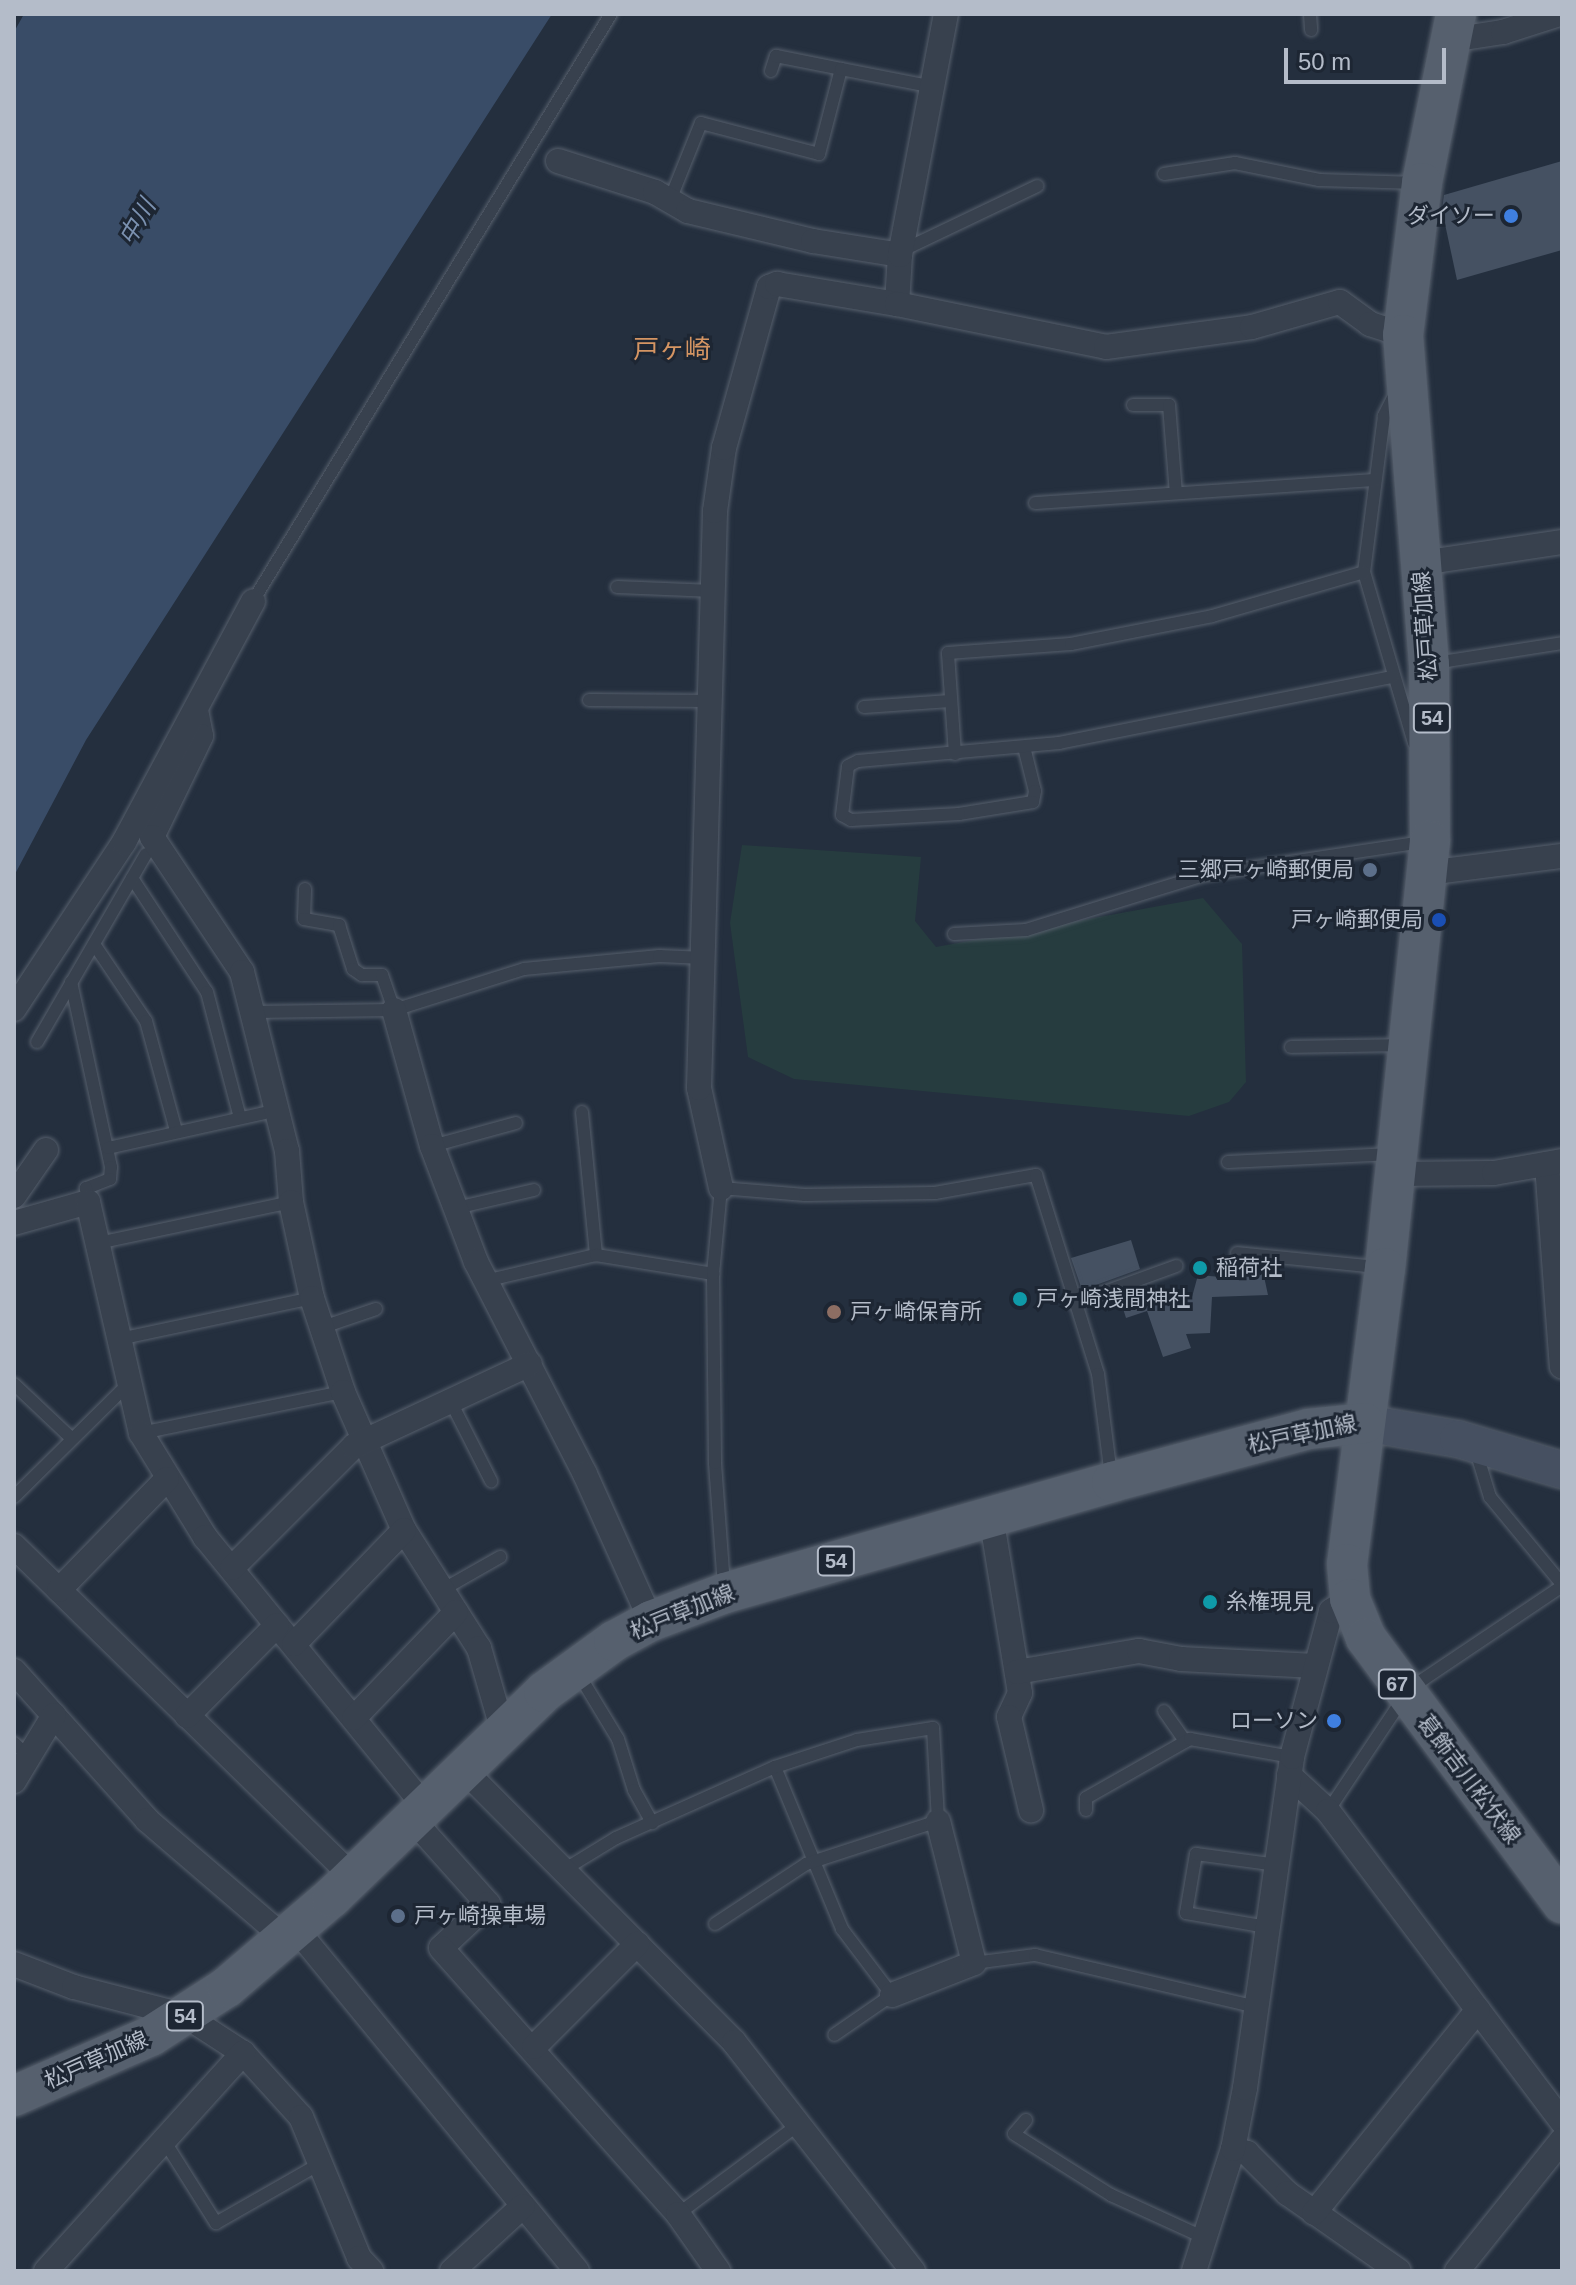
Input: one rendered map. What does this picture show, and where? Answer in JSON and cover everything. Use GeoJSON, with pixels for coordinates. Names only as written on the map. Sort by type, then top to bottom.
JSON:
{"type":"FeatureCollection","features":[{"type":"Feature","properties":{"kind":"main road","name":"松戸草加線"},"geometry":{"type":"LineString","coordinates":[[14,2096],[186,2016],[291,1934],[503,1731],[575,1667],[651,1621],[725,1593],[1112,1482],[1308,1429],[1365,1423],[1409,1045],[1428,857],[1431,782],[1429,664],[1403,378],[1403,335],[1422,183],[1454,27]]}},
{"type":"Feature","properties":{"kind":"main road","name":"葛飾吉川松伏線"},"geometry":{"type":"LineString","coordinates":[[1365,1423],[1349,1530],[1350,1599],[1366,1638],[1404,1694],[1562,1903]]}},
{"type":"Feature","properties":{"kind":"street"},"geometry":{"type":"LineString","coordinates":[[897,304],[900,253],[929,86],[946,14]]}},
{"type":"Feature","properties":{"kind":"street"},"geometry":{"type":"LineString","coordinates":[[1454,27],[1503,32],[1559,14]]}},
{"type":"Feature","properties":{"kind":"street"},"geometry":{"type":"LineString","coordinates":[[558,161],[670,200],[688,211],[813,241],[900,253]]}},
{"type":"Feature","properties":{"kind":"street"},"geometry":{"type":"LineString","coordinates":[[721,1188],[699,1088],[706,959],[713,591],[722,461],[769,287],[777,284],[897,304],[1106,347],[1252,327],[1340,302],[1370,324],[1403,335]]}},
{"type":"Feature","properties":{"kind":"street"},"geometry":{"type":"LineString","coordinates":[[1421,563],[1562,542]]}},
{"type":"Feature","properties":{"kind":"street"},"geometry":{"type":"LineString","coordinates":[[14,1009],[124,842],[253,601]]}},
{"type":"Feature","properties":{"kind":"street"},"geometry":{"type":"LineString","coordinates":[[196,710],[201,736],[152,837],[231,951],[254,1012],[287,1151],[291,1202],[312,1298],[343,1392],[361,1442],[404,1530],[479,1648],[503,1731]]}},
{"type":"Feature","properties":{"kind":"street"},"geometry":{"type":"LineString","coordinates":[[1428,857],[1562,856]]}},
{"type":"Feature","properties":{"kind":"street"},"geometry":{"type":"LineString","coordinates":[[394,1010],[432,1146],[476,1262],[489,1280],[530,1364],[651,1621]]}},
{"type":"Feature","properties":{"kind":"street"},"geometry":{"type":"LineString","coordinates":[[14,1196],[46,1150]]}},
{"type":"Feature","properties":{"kind":"street"},"geometry":{"type":"LineString","coordinates":[[1396,1164],[1494,1173],[1555,1162],[1562,1366]]}},
{"type":"Feature","properties":{"kind":"street"},"geometry":{"type":"LineString","coordinates":[[14,1223],[88,1202],[127,1385],[141,1433],[167,1479],[232,1568],[354,1718],[419,1813],[488,1904],[441,1948],[534,2047],[678,2214],[718,2271]]}},
{"type":"Feature","properties":{"kind":"street"},"geometry":{"type":"LineString","coordinates":[[232,1568],[361,1442],[530,1364]]}},
{"type":"Feature","properties":{"kind":"street"},"geometry":{"type":"LineString","coordinates":[[1365,1423],[1474,1442],[1560,1465]]}},
{"type":"Feature","properties":{"kind":"street"},"geometry":{"type":"LineString","coordinates":[[59,1590],[167,1479]]}},
{"type":"Feature","properties":{"kind":"street"},"geometry":{"type":"LineString","coordinates":[[991,1516],[1020,1693],[1009,1717],[1031,1810]]}},
{"type":"Feature","properties":{"kind":"street"},"geometry":{"type":"LineString","coordinates":[[294,1644],[404,1530]]}},
{"type":"Feature","properties":{"kind":"street"},"geometry":{"type":"LineString","coordinates":[[14,1546],[353,1877]]}},
{"type":"Feature","properties":{"kind":"street"},"geometry":{"type":"LineString","coordinates":[[1194,2271],[1233,2149],[1291,1766],[1331,1611],[1350,1599]]}},
{"type":"Feature","properties":{"kind":"street"},"geometry":{"type":"LineString","coordinates":[[354,1718],[456,1612]]}},
{"type":"Feature","properties":{"kind":"street"},"geometry":{"type":"LineString","coordinates":[[187,1716],[277,1625]]}},
{"type":"Feature","properties":{"kind":"street"},"geometry":{"type":"LineString","coordinates":[[1017,1672],[1139,1651],[1181,1659],[1315,1666]]}},
{"type":"Feature","properties":{"kind":"street"},"geometry":{"type":"LineString","coordinates":[[14,1671],[147,1820],[291,1934],[577,2271]]}},
{"type":"Feature","properties":{"kind":"street"},"geometry":{"type":"LineString","coordinates":[[14,1781],[21,1750],[54,1715]]}},
{"type":"Feature","properties":{"kind":"street"},"geometry":{"type":"LineString","coordinates":[[1291,1766],[1562,2122]]}},
{"type":"Feature","properties":{"kind":"street"},"geometry":{"type":"LineString","coordinates":[[464,1770],[734,2042],[913,2271]]}},
{"type":"Feature","properties":{"kind":"street"},"geometry":{"type":"LineString","coordinates":[[892,1995],[974,1963],[938,1821]]}},
{"type":"Feature","properties":{"kind":"street"},"geometry":{"type":"LineString","coordinates":[[534,2047],[637,1944]]}},
{"type":"Feature","properties":{"kind":"street"},"geometry":{"type":"LineString","coordinates":[[14,1964],[74,1987],[186,2016],[243,2053],[301,2117],[359,2258],[371,2271]]}},
{"type":"Feature","properties":{"kind":"street"},"geometry":{"type":"LineString","coordinates":[[1314,2213],[1478,2010]]}},
{"type":"Feature","properties":{"kind":"street"},"geometry":{"type":"LineString","coordinates":[[46,2271],[243,2053]]}},
{"type":"Feature","properties":{"kind":"street"},"geometry":{"type":"LineString","coordinates":[[1457,2271],[1562,2140]]}},
{"type":"Feature","properties":{"kind":"street"},"geometry":{"type":"LineString","coordinates":[[1233,2149],[1247,2153],[1314,2213],[1399,2271]]}},
{"type":"Feature","properties":{"kind":"street"},"geometry":{"type":"LineString","coordinates":[[452,2271],[523,2206]]}},
{"type":"Feature","properties":{"kind":"lane"},"geometry":{"type":"LineString","coordinates":[[253,601],[611,14]]}},
{"type":"Feature","properties":{"kind":"lane"},"geometry":{"type":"LineString","coordinates":[[1310,14],[1311,30]]}},
{"type":"Feature","properties":{"kind":"lane"},"geometry":{"type":"LineString","coordinates":[[771,71],[776,56],[929,86]]}},
{"type":"Feature","properties":{"kind":"lane"},"geometry":{"type":"LineString","coordinates":[[670,200],[701,123],[819,154],[841,69]]}},
{"type":"Feature","properties":{"kind":"lane"},"geometry":{"type":"LineString","coordinates":[[1164,174],[1235,163],[1319,180],[1422,183]]}},
{"type":"Feature","properties":{"kind":"lane"},"geometry":{"type":"LineString","coordinates":[[900,253],[1037,186]]}},
{"type":"Feature","properties":{"kind":"lane"},"geometry":{"type":"LineString","coordinates":[[1403,378],[1384,416],[1364,572],[1392,677],[1431,782]]}},
{"type":"Feature","properties":{"kind":"lane"},"geometry":{"type":"LineString","coordinates":[[1133,405],[1169,405],[1176,493]]}},
{"type":"Feature","properties":{"kind":"lane"},"geometry":{"type":"LineString","coordinates":[[1035,503],[1375,480]]}},
{"type":"Feature","properties":{"kind":"lane"},"geometry":{"type":"LineString","coordinates":[[955,754],[948,653],[1037,650],[1087,641],[1212,616],[1364,572]]}},
{"type":"Feature","properties":{"kind":"lane"},"geometry":{"type":"LineString","coordinates":[[617,587],[713,591]]}},
{"type":"Feature","properties":{"kind":"lane"},"geometry":{"type":"LineString","coordinates":[[1429,664],[1562,643]]}},
{"type":"Feature","properties":{"kind":"lane"},"geometry":{"type":"LineString","coordinates":[[1024,747],[1035,791],[1033,802],[959,814],[851,820],[842,815],[848,766],[1024,747],[1392,677]]}},
{"type":"Feature","properties":{"kind":"lane"},"geometry":{"type":"LineString","coordinates":[[589,700],[711,701]]}},
{"type":"Feature","properties":{"kind":"lane"},"geometry":{"type":"LineString","coordinates":[[864,707],[950,701]]}},
{"type":"Feature","properties":{"kind":"lane"},"geometry":{"type":"LineString","coordinates":[[37,1042],[146,854]]}},
{"type":"Feature","properties":{"kind":"lane"},"geometry":{"type":"LineString","coordinates":[[954,934],[1026,930],[1204,875],[1428,857]]}},
{"type":"Feature","properties":{"kind":"lane"},"geometry":{"type":"LineString","coordinates":[[132,878],[207,992],[240,1118]]}},
{"type":"Feature","properties":{"kind":"lane"},"geometry":{"type":"LineString","coordinates":[[305,889],[304,919],[339,925],[353,969],[362,975],[382,975],[394,1010]]}},
{"type":"Feature","properties":{"kind":"lane"},"geometry":{"type":"LineString","coordinates":[[63,932],[92,946],[146,1021],[176,1131]]}},
{"type":"Feature","properties":{"kind":"lane"},"geometry":{"type":"LineString","coordinates":[[254,1012],[394,1010],[524,969],[659,956],[706,959]]}},
{"type":"Feature","properties":{"kind":"lane"},"geometry":{"type":"LineString","coordinates":[[71,982],[108,1148],[110,1179],[86,1188],[88,1202]]}},
{"type":"Feature","properties":{"kind":"lane"},"geometry":{"type":"LineString","coordinates":[[1291,1047],[1409,1045]]}},
{"type":"Feature","properties":{"kind":"lane"},"geometry":{"type":"LineString","coordinates":[[582,1112],[596,1255]]}},
{"type":"Feature","properties":{"kind":"lane"},"geometry":{"type":"LineString","coordinates":[[108,1148],[264,1113]]}},
{"type":"Feature","properties":{"kind":"lane"},"geometry":{"type":"LineString","coordinates":[[432,1146],[516,1123]]}},
{"type":"Feature","properties":{"kind":"lane"},"geometry":{"type":"LineString","coordinates":[[1228,1162],[1396,1164]]}},
{"type":"Feature","properties":{"kind":"lane"},"geometry":{"type":"LineString","coordinates":[[725,1593],[715,1463],[713,1274],[721,1188],[805,1195],[935,1193],[1036,1175],[1098,1374],[1112,1482]]}},
{"type":"Feature","properties":{"kind":"lane"},"geometry":{"type":"LineString","coordinates":[[456,1208],[534,1190]]}},
{"type":"Feature","properties":{"kind":"lane"},"geometry":{"type":"LineString","coordinates":[[98,1243],[291,1202]]}},
{"type":"Feature","properties":{"kind":"lane"},"geometry":{"type":"LineString","coordinates":[[1237,1253],[1385,1268]]}},
{"type":"Feature","properties":{"kind":"lane"},"geometry":{"type":"LineString","coordinates":[[489,1280],[596,1255],[713,1274]]}},
{"type":"Feature","properties":{"kind":"lane"},"geometry":{"type":"LineString","coordinates":[[1074,1303],[1176,1266]]}},
{"type":"Feature","properties":{"kind":"lane"},"geometry":{"type":"LineString","coordinates":[[119,1339],[312,1298]]}},
{"type":"Feature","properties":{"kind":"lane"},"geometry":{"type":"LineString","coordinates":[[323,1327],[376,1309]]}},
{"type":"Feature","properties":{"kind":"lane"},"geometry":{"type":"LineString","coordinates":[[14,1384],[70,1437]]}},
{"type":"Feature","properties":{"kind":"lane"},"geometry":{"type":"LineString","coordinates":[[14,1497],[70,1437],[127,1385]]}},
{"type":"Feature","properties":{"kind":"lane"},"geometry":{"type":"LineString","coordinates":[[141,1433],[343,1392]]}},
{"type":"Feature","properties":{"kind":"lane"},"geometry":{"type":"LineString","coordinates":[[451,1402],[491,1481]]}},
{"type":"Feature","properties":{"kind":"lane"},"geometry":{"type":"LineString","coordinates":[[1328,1811],[1404,1694],[1562,1585],[1490,1497],[1474,1442]]}},
{"type":"Feature","properties":{"kind":"lane"},"geometry":{"type":"LineString","coordinates":[[442,1590],[500,1557]]}},
{"type":"Feature","properties":{"kind":"lane"},"geometry":{"type":"LineString","coordinates":[[575,1667],[618,1739],[634,1790],[652,1823]]}},
{"type":"Feature","properties":{"kind":"lane"},"geometry":{"type":"LineString","coordinates":[[1164,1711],[1185,1741],[1291,1766]]}},
{"type":"Feature","properties":{"kind":"lane"},"geometry":{"type":"LineString","coordinates":[[562,1871],[616,1838],[775,1767],[857,1740],[933,1728],[938,1821],[813,1861],[781,1877],[715,1924]]}},
{"type":"Feature","properties":{"kind":"lane"},"geometry":{"type":"LineString","coordinates":[[1086,1810],[1086,1798],[1185,1741]]}},
{"type":"Feature","properties":{"kind":"lane"},"geometry":{"type":"LineString","coordinates":[[775,1767],[842,1929],[892,1995],[834,2035]]}},
{"type":"Feature","properties":{"kind":"lane"},"geometry":{"type":"LineString","coordinates":[[1267,1927],[1186,1913],[1196,1854],[1277,1865]]}},
{"type":"Feature","properties":{"kind":"lane"},"geometry":{"type":"LineString","coordinates":[[974,1963],[1035,1955],[1256,2007]]}},
{"type":"Feature","properties":{"kind":"lane"},"geometry":{"type":"LineString","coordinates":[[1026,2120],[1014,2134],[1111,2195],[1205,2238]]}},
{"type":"Feature","properties":{"kind":"lane"},"geometry":{"type":"LineString","coordinates":[[678,2214],[799,2124]]}},
{"type":"Feature","properties":{"kind":"lane"},"geometry":{"type":"LineString","coordinates":[[165,2142],[216,2223],[321,2163]]}},
{"type":"Feature","properties":{"kind":"green space"},"geometry":{"type":"Polygon","coordinates":[[[742,845],[921,857],[915,921],[936,947],[1203,898],[1242,944],[1246,1082],[1229,1102],[1189,1116],[794,1079],[748,1057],[730,923],[742,845]]]}},
{"type":"Feature","properties":{"kind":"water","name":"中川"},"geometry":{"type":"Polygon","coordinates":[[[24,14],[552,14],[86,740],[14,876],[14,32],[24,14]]]}},
{"type":"Feature","properties":{"kind":"building"},"geometry":{"type":"Polygon","coordinates":[[[1562,161],[1562,250],[1457,280],[1442,210],[1444,195],[1562,161]]]}},
{"type":"Feature","properties":{"kind":"building"},"geometry":{"type":"Polygon","coordinates":[[[1131,1240],[1140,1269],[1082,1290],[1071,1258],[1131,1240]]]}},
{"type":"Feature","properties":{"kind":"building"},"geometry":{"type":"Polygon","coordinates":[[[1233,1266],[1262,1267],[1268,1295],[1212,1297],[1210,1333],[1186,1334],[1191,1348],[1163,1357],[1147,1311],[1126,1318],[1119,1296],[1146,1287],[1151,1304],[1192,1297],[1198,1275],[1233,1278],[1233,1266]]]}},
{"type":"Feature","properties":{"kind":"place","name":"ダイソー"},"geometry":{"type":"Point","coordinates":[1511,216]}},
{"type":"Feature","properties":{"kind":"place","name":"三郷戸ヶ崎郵便局"},"geometry":{"type":"Point","coordinates":[1370,870]}},
{"type":"Feature","properties":{"kind":"place","name":"戸ヶ崎郵便局"},"geometry":{"type":"Point","coordinates":[1439,920]}},
{"type":"Feature","properties":{"kind":"place","name":"稲荷社"},"geometry":{"type":"Point","coordinates":[1200,1268]}},
{"type":"Feature","properties":{"kind":"place","name":"戸ヶ崎浅間神社"},"geometry":{"type":"Point","coordinates":[1020,1299]}},
{"type":"Feature","properties":{"kind":"place","name":"戸ヶ崎保育所"},"geometry":{"type":"Point","coordinates":[834,1312]}},
{"type":"Feature","properties":{"kind":"place","name":"糸権現見"},"geometry":{"type":"Point","coordinates":[1210,1602]}},
{"type":"Feature","properties":{"kind":"place","name":"ローソン"},"geometry":{"type":"Point","coordinates":[1334,1721]}},
{"type":"Feature","properties":{"kind":"place","name":"戸ヶ崎操車場"},"geometry":{"type":"Point","coordinates":[398,1916]}},
{"type":"Feature","properties":{"kind":"district","name":"戸ヶ崎"},"geometry":{"type":"Point","coordinates":[672,350]}}]}
